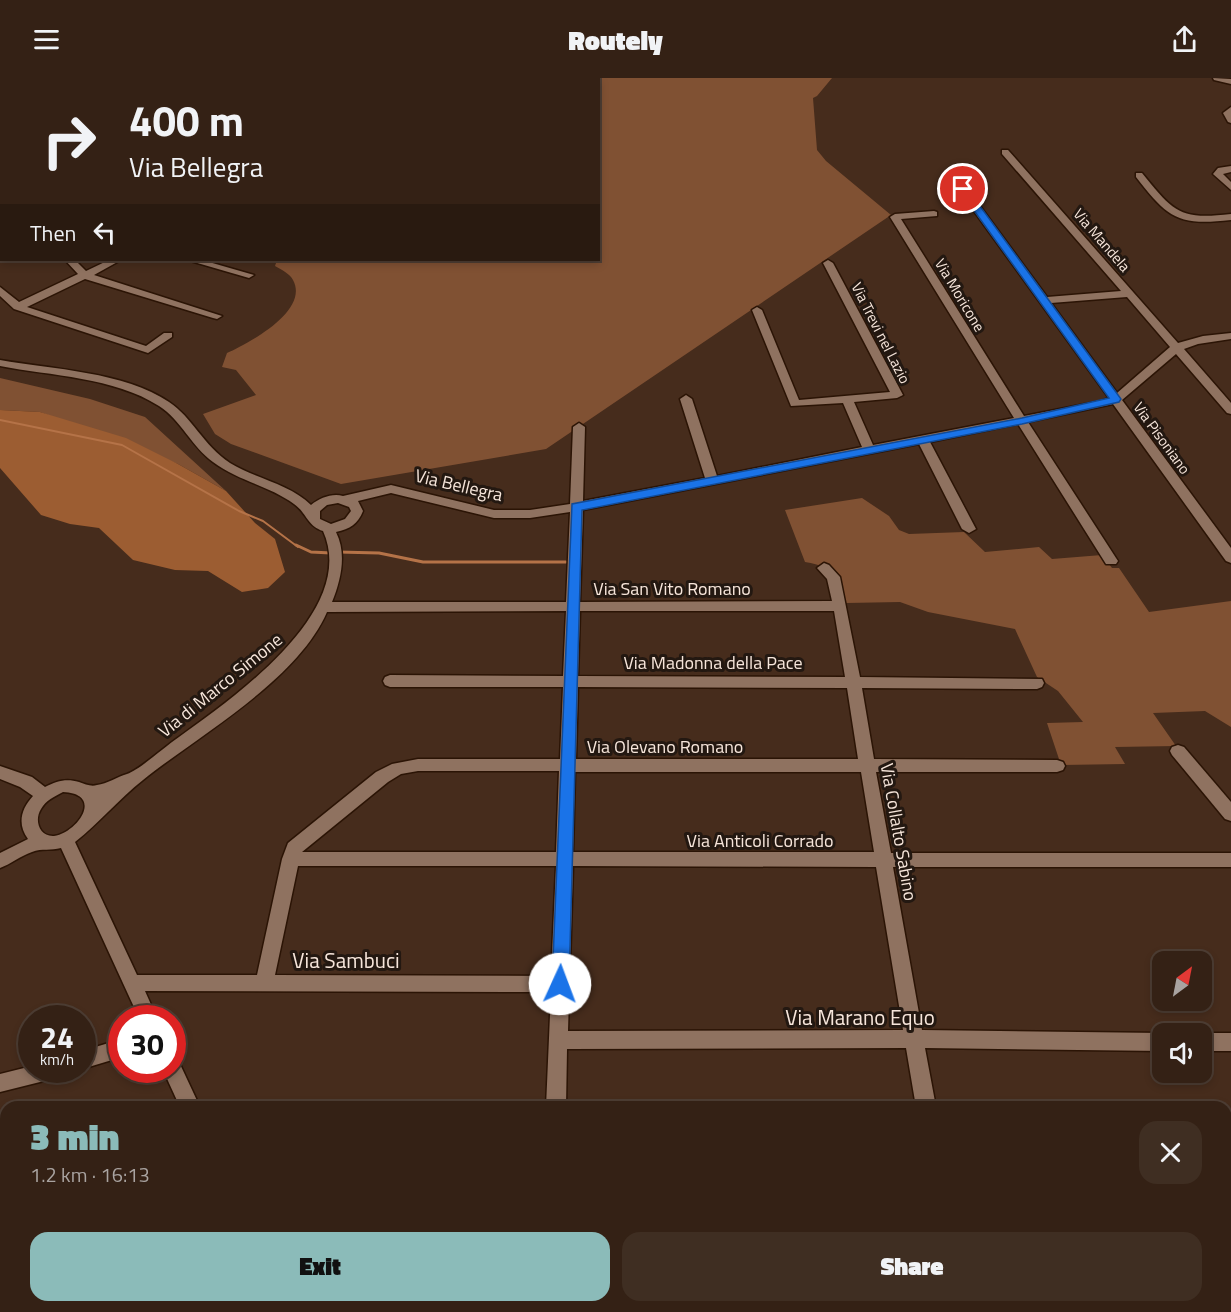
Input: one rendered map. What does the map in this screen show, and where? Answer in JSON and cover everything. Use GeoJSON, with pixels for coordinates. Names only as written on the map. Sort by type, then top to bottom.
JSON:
{"type":"FeatureCollection","features":[{"type":"Feature","properties":{"kind":"street"},"geometry":{"type":"LineString","coordinates":[[1217,78],[1231,82]]}},
{"type":"Feature","properties":{"kind":"street"},"geometry":{"type":"LineString","coordinates":[[1231,110],[1227,113],[1231,120]]}},
{"type":"Feature","properties":{"kind":"street","name":"Via Mandela"},"geometry":{"type":"LineString","coordinates":[[1005,152],[1231,410]]}},
{"type":"Feature","properties":{"kind":"street"},"geometry":{"type":"LineString","coordinates":[[1231,169],[1221,170],[1218,174],[1231,187]]}},
{"type":"Feature","properties":{"kind":"street"},"geometry":{"type":"LineString","coordinates":[[1139,175],[1167,210],[1177,216],[1203,220],[1231,217]]}},
{"type":"Feature","properties":{"kind":"street","name":"Via Pisoniano"},"geometry":{"type":"LineString","coordinates":[[963,189],[1231,558]]}},
{"type":"Feature","properties":{"kind":"street","name":"Via Moricone"},"geometry":{"type":"LineString","coordinates":[[934,214],[895,217],[1022,421]]}},
{"type":"Feature","properties":{"kind":"street"},"geometry":{"type":"LineString","coordinates":[[71,261],[84,275],[217,316]]}},
{"type":"Feature","properties":{"kind":"street"},"geometry":{"type":"LineString","coordinates":[[18,307],[114,261]]}},
{"type":"Feature","properties":{"kind":"street"},"geometry":{"type":"LineString","coordinates":[[196,261],[249,275]]}},
{"type":"Feature","properties":{"kind":"street","name":"Via Trevi nel Lazio"},"geometry":{"type":"LineString","coordinates":[[756,310],[795,404],[897,395],[828,263]]}},
{"type":"Feature","properties":{"kind":"street"},"geometry":{"type":"LineString","coordinates":[[0,290],[18,307],[148,350],[168,335]]}},
{"type":"Feature","properties":{"kind":"street"},"geometry":{"type":"LineString","coordinates":[[1043,300],[1129,294]]}},
{"type":"Feature","properties":{"kind":"street","name":"Via Bellegra"},"geometry":{"type":"LineString","coordinates":[[351,504],[368,494],[384,489],[398,489],[466,509],[501,514],[530,514],[576,507],[1022,421],[1115,399],[1176,348],[1193,342],[1231,336]]}},
{"type":"Feature","properties":{"kind":"street"},"geometry":{"type":"LineString","coordinates":[[0,363],[110,384],[148,396],[169,408],[200,444],[219,461],[242,475],[303,503],[316,524],[328,528],[349,523],[356,516],[351,504],[330,500],[307,501],[293,498]]}},
{"type":"Feature","properties":{"kind":"street"},"geometry":{"type":"LineString","coordinates":[[687,399],[712,481]]}},
{"type":"Feature","properties":{"kind":"street"},"geometry":{"type":"LineString","coordinates":[[847,400],[869,450]]}},
{"type":"Feature","properties":{"kind":"street"},"geometry":{"type":"LineString","coordinates":[[1022,421],[1111,561]]}},
{"type":"Feature","properties":{"kind":"street"},"geometry":{"type":"LineString","coordinates":[[556,1101],[579,427]]}},
{"type":"Feature","properties":{"kind":"street"},"geometry":{"type":"LineString","coordinates":[[923,440],[969,529]]}},
{"type":"Feature","properties":{"kind":"street"},"geometry":{"type":"LineString","coordinates":[[312,515],[318,506],[330,500]]}},
{"type":"Feature","properties":{"kind":"street","name":"Via di Marco Simone"},"geometry":{"type":"LineString","coordinates":[[85,825],[137,776],[272,672],[300,645],[315,626],[325,607],[334,574],[336,553],[349,523]]}},
{"type":"Feature","properties":{"kind":"street"},"geometry":{"type":"LineString","coordinates":[[328,528],[336,553]]}},
{"type":"Feature","properties":{"kind":"street","name":"Via Collalto Sabino"},"geometry":{"type":"LineString","coordinates":[[824,568],[833,577],[840,606],[925,1101]]}},
{"type":"Feature","properties":{"kind":"street","name":"Via San Vito Romano"},"geometry":{"type":"LineString","coordinates":[[325,607],[840,606]]}},
{"type":"Feature","properties":{"kind":"street","name":"Via Madonna della Pace"},"geometry":{"type":"LineString","coordinates":[[390,681],[1037,683]]}},
{"type":"Feature","properties":{"kind":"street"},"geometry":{"type":"LineString","coordinates":[[1178,751],[1231,814]]}},
{"type":"Feature","properties":{"kind":"street","name":"Via Olevano Romano"},"geometry":{"type":"LineString","coordinates":[[264,982],[294,848],[301,840],[382,777],[399,768],[418,765],[1057,766]]}},
{"type":"Feature","properties":{"kind":"street"},"geometry":{"type":"LineString","coordinates":[[0,772],[17,777],[41,793]]}},
{"type":"Feature","properties":{"kind":"street","name":"Via di Marco Simone"},"geometry":{"type":"LineString","coordinates":[[87,792],[99,792],[137,776]]}},
{"type":"Feature","properties":{"kind":"street"},"geometry":{"type":"LineString","coordinates":[[71,786],[87,792],[92,798],[93,807],[85,825],[65,838],[41,842],[15,852],[0,861],[16,842],[27,805],[41,793],[71,786]]}},
{"type":"Feature","properties":{"kind":"street"},"geometry":{"type":"LineString","coordinates":[[21,826],[24,834],[41,842]]}},
{"type":"Feature","properties":{"kind":"street"},"geometry":{"type":"LineString","coordinates":[[65,838],[142,1005]]}},
{"type":"Feature","properties":{"kind":"street","name":"Via Anticoli Corrado"},"geometry":{"type":"LineString","coordinates":[[290,859],[1231,860]]}},
{"type":"Feature","properties":{"kind":"street","name":"Via Sambuci"},"geometry":{"type":"LineString","coordinates":[[131,983],[560,984]]}},
{"type":"Feature","properties":{"kind":"street","name":"Via Marano Equo"},"geometry":{"type":"LineString","coordinates":[[558,1040],[915,1039],[1152,1042]]}},
{"type":"Feature","properties":{"kind":"street"},"geometry":{"type":"LineString","coordinates":[[1212,1042],[1231,1042]]}},
{"type":"Feature","properties":{"kind":"street"},"geometry":{"type":"LineString","coordinates":[[0,1083],[18,1078]]}},
{"type":"Feature","properties":{"kind":"street"},"geometry":{"type":"LineString","coordinates":[[179,1083],[187,1101]]}},
{"type":"Feature","properties":{"kind":"shaded area"},"geometry":{"type":"Polygon","coordinates":[[[600,78],[832,78],[813,98],[817,150],[826,161],[891,215],[546,449],[341,484],[231,444],[215,434],[203,414],[256,395],[236,370],[222,367],[227,353],[274,325],[293,303],[296,292],[293,280],[275,266],[277,261],[600,261],[600,78]]]}},
{"type":"Feature","properties":{"kind":"shaded area"},"geometry":{"type":"Polygon","coordinates":[[[0,378],[90,399],[145,417],[226,491],[178,464],[40,412],[0,410],[0,378]]]}},
{"type":"Feature","properties":{"kind":"shaded area"},"geometry":{"type":"Polygon","coordinates":[[[0,410],[40,412],[126,438],[226,491],[255,523],[275,539],[285,572],[268,588],[242,592],[208,571],[175,570],[133,560],[99,528],[70,524],[41,515],[0,468],[0,410]]]}},
{"type":"Feature","properties":{"kind":"shaded area"},"geometry":{"type":"Polygon","coordinates":[[[862,498],[889,516],[899,530],[909,534],[964,532],[985,552],[1039,547],[1052,559],[1102,555],[1112,568],[1119,568],[1149,612],[1231,601],[1231,727],[1205,711],[1153,713],[1176,746],[1115,747],[1125,764],[1061,765],[1047,723],[1083,722],[1058,691],[1037,677],[1015,629],[928,612],[900,602],[846,603],[838,578],[830,570],[805,562],[785,510],[862,498]]]}},
{"type":"Feature","properties":{"kind":"waterway"},"geometry":{"type":"LineString","coordinates":[[0,420],[122,445],[239,511],[263,521],[298,547]]}},
{"type":"Feature","properties":{"kind":"waterway"},"geometry":{"type":"LineString","coordinates":[[296,545],[311,552],[331,553]]}},
{"type":"Feature","properties":{"kind":"waterway"},"geometry":{"type":"LineString","coordinates":[[338,552],[379,553],[423,562],[566,562]]}},
{"type":"Feature","properties":{"kind":"route"},"geometry":{"type":"LineString","coordinates":[[560,984],[575,593],[576,507],[1022,421],[1100,405],[1115,399],[963,189]]}}]}
